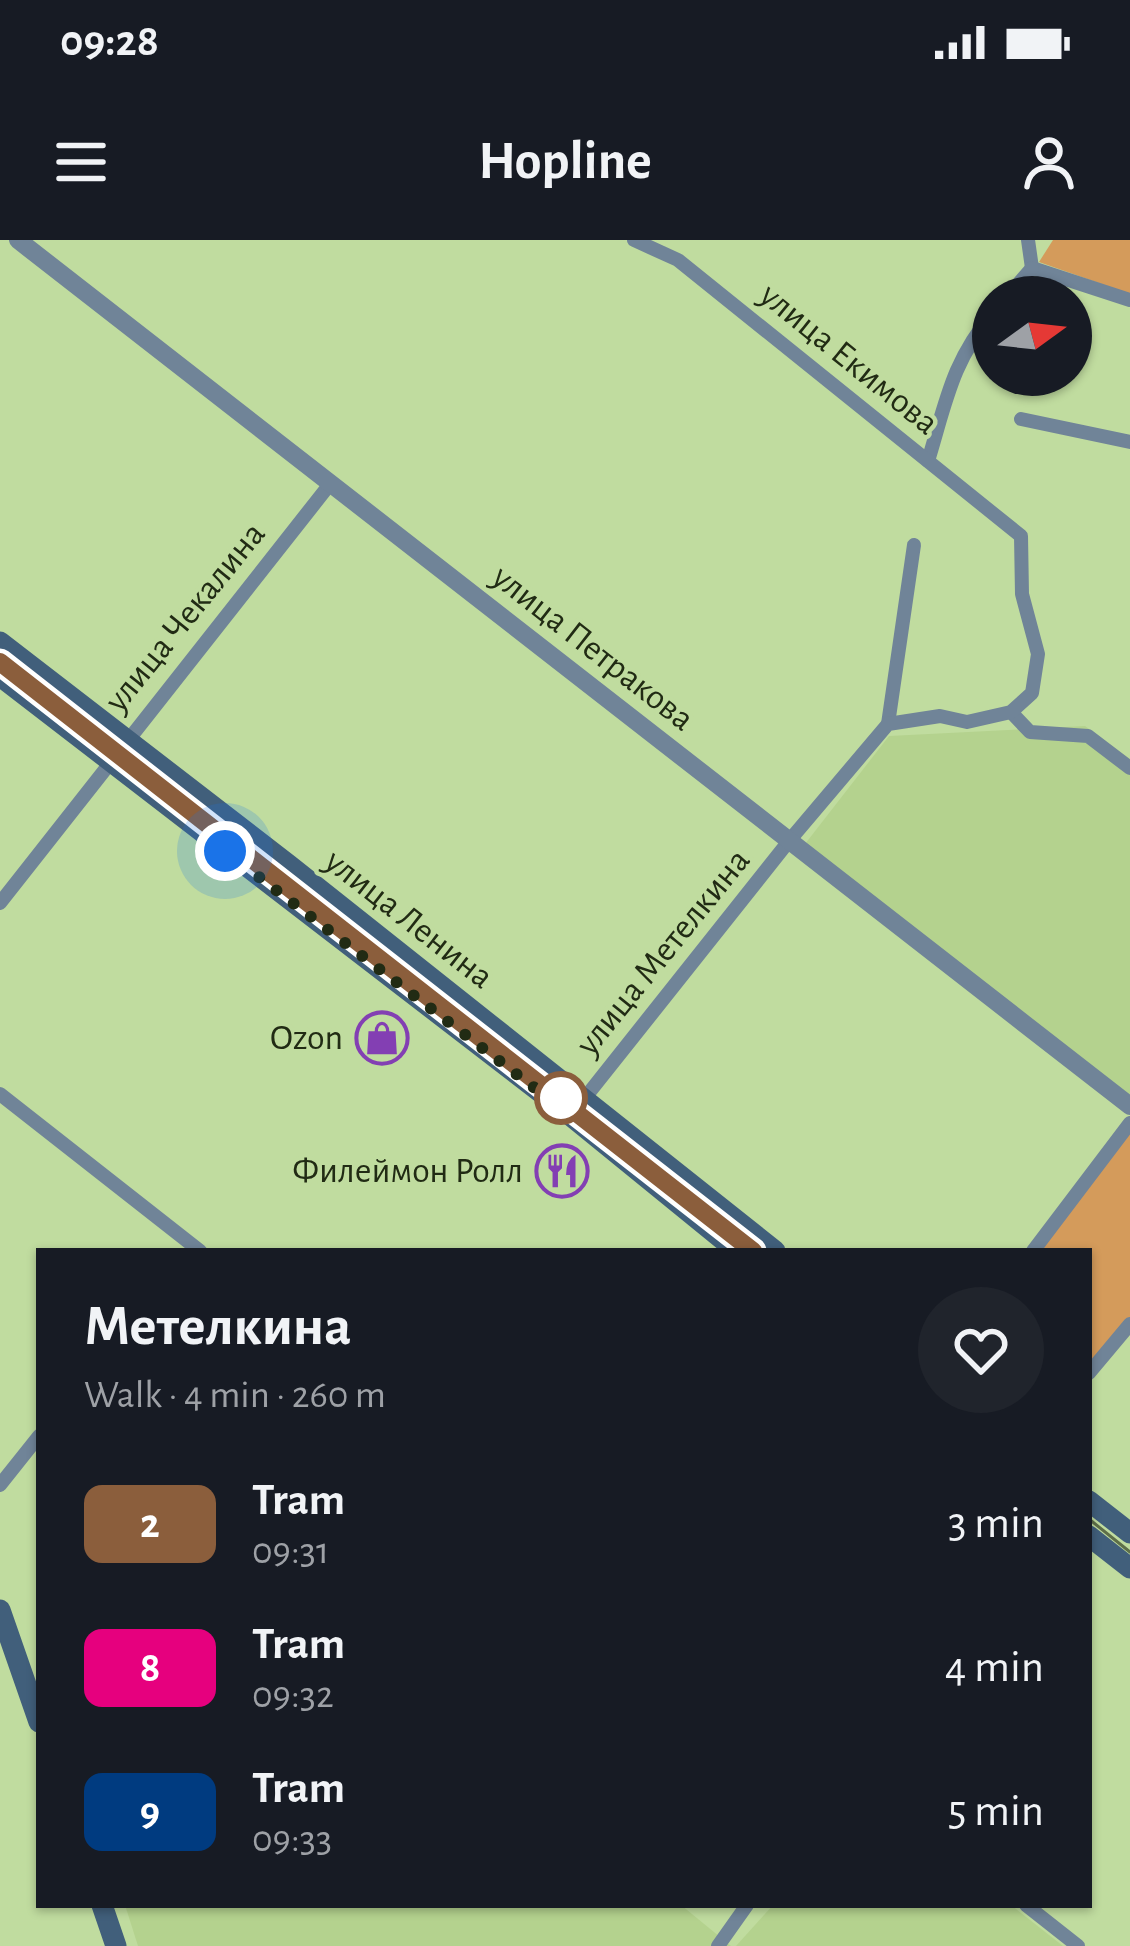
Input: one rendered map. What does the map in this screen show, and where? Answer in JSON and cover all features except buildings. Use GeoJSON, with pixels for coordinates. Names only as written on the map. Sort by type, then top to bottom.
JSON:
{"type":"FeatureCollection","features":[{"type":"Feature","properties":{"kind":"main road","name":"улица Ленина"},"geometry":{"type":"LineString","coordinates":[[0,642],[771,1248]]}},
{"type":"Feature","properties":{"kind":"main road","name":"улица Ленина"},"geometry":{"type":"LineString","coordinates":[[0,676],[570,1115],[733,1248]]}},
{"type":"Feature","properties":{"kind":"main road"},"geometry":{"type":"LineString","coordinates":[[1092,1503],[1130,1533]]}},
{"type":"Feature","properties":{"kind":"main road"},"geometry":{"type":"LineString","coordinates":[[1092,1538],[1130,1568]]}},
{"type":"Feature","properties":{"kind":"main road"},"geometry":{"type":"LineString","coordinates":[[0,1610],[36,1713]]}},
{"type":"Feature","properties":{"kind":"main road"},"geometry":{"type":"LineString","coordinates":[[103,1908],[116,1946]]}},
{"type":"Feature","properties":{"kind":"street","name":"улица Петракова"},"geometry":{"type":"LineString","coordinates":[[18,240],[1130,1106]]}},
{"type":"Feature","properties":{"kind":"street","name":"улица Екимова"},"geometry":{"type":"LineString","coordinates":[[634,240],[678,260],[1021,536],[1022,594],[1038,654],[1032,693],[1011,712]]}},
{"type":"Feature","properties":{"kind":"street"},"geometry":{"type":"LineString","coordinates":[[1028,240],[1033,268]]}},
{"type":"Feature","properties":{"kind":"street"},"geometry":{"type":"LineString","coordinates":[[1026,276],[1033,268]]}},
{"type":"Feature","properties":{"kind":"street"},"geometry":{"type":"LineString","coordinates":[[1033,268],[1130,300]]}},
{"type":"Feature","properties":{"kind":"street"},"geometry":{"type":"LineString","coordinates":[[928,461],[961,358],[972,338]]}},
{"type":"Feature","properties":{"kind":"street"},"geometry":{"type":"LineString","coordinates":[[1021,419],[1130,442]]}},
{"type":"Feature","properties":{"kind":"street","name":"улица Чекалина"},"geometry":{"type":"LineString","coordinates":[[0,903],[330,484]]}},
{"type":"Feature","properties":{"kind":"street"},"geometry":{"type":"LineString","coordinates":[[914,544],[888,724],[940,716],[967,722],[1011,712],[1030,732],[1088,736],[1130,768]]}},
{"type":"Feature","properties":{"kind":"street","name":"улица Метелкина"},"geometry":{"type":"LineString","coordinates":[[584,1099],[888,724]]}},
{"type":"Feature","properties":{"kind":"street"},"geometry":{"type":"LineString","coordinates":[[0,1094],[193,1248]]}},
{"type":"Feature","properties":{"kind":"street"},"geometry":{"type":"LineString","coordinates":[[1035,1248],[1130,1123]]}},
{"type":"Feature","properties":{"kind":"street"},"geometry":{"type":"LineString","coordinates":[[1092,1369],[1130,1324]]}},
{"type":"Feature","properties":{"kind":"street"},"geometry":{"type":"LineString","coordinates":[[0,1484],[36,1440]]}},
{"type":"Feature","properties":{"kind":"street"},"geometry":{"type":"LineString","coordinates":[[718,1946],[745,1908]]}},
{"type":"Feature","properties":{"kind":"street"},"geometry":{"type":"LineString","coordinates":[[1030,1908],[1078,1946]]}},
{"type":"Feature","properties":{"kind":"shaded area"},"geometry":{"type":"Polygon","coordinates":[[[1053,240],[1130,240],[1130,294],[1092,281],[1092,276],[1039,262],[1053,240]]]}},
{"type":"Feature","properties":{"kind":"shaded area"},"geometry":{"type":"Polygon","coordinates":[[[1085,726],[1130,759],[1130,1095],[805,844],[889,736],[1085,726]]]}},
{"type":"Feature","properties":{"kind":"shaded area"},"geometry":{"type":"Polygon","coordinates":[[[1130,1129],[1130,1319],[1092,1365],[1092,1248],[1037,1248],[1130,1129]]]}},
{"type":"Feature","properties":{"kind":"shaded area"},"geometry":{"type":"Polygon","coordinates":[[[126,1908],[685,1908],[731,1946],[138,1946],[126,1908]]]}},
{"type":"Feature","properties":{"kind":"shaded area"},"geometry":{"type":"Polygon","coordinates":[[[770,1908],[1015,1908],[1063,1946],[736,1946],[770,1908]]]}},
{"type":"Feature","properties":{"kind":"tram line"},"geometry":{"type":"LineString","coordinates":[[0,655],[758,1248]]}},
{"type":"Feature","properties":{"kind":"tram line","name":"2"},"geometry":{"type":"LineString","coordinates":[[0,662],[749,1248]]}},
{"type":"Feature","properties":{"kind":"tram line"},"geometry":{"type":"LineString","coordinates":[[1092,1521],[1130,1552]]}},
{"type":"Feature","properties":{"kind":"place","name":"Ozon"},"geometry":{"type":"Point","coordinates":[382,1038]}},
{"type":"Feature","properties":{"kind":"place","name":"Филеймон Ролл"},"geometry":{"type":"Point","coordinates":[562,1171]}},
{"type":"Feature","properties":{"kind":"route"},"geometry":{"type":"LineString","coordinates":[[225,851],[570,1115],[561,1098]]}}]}
